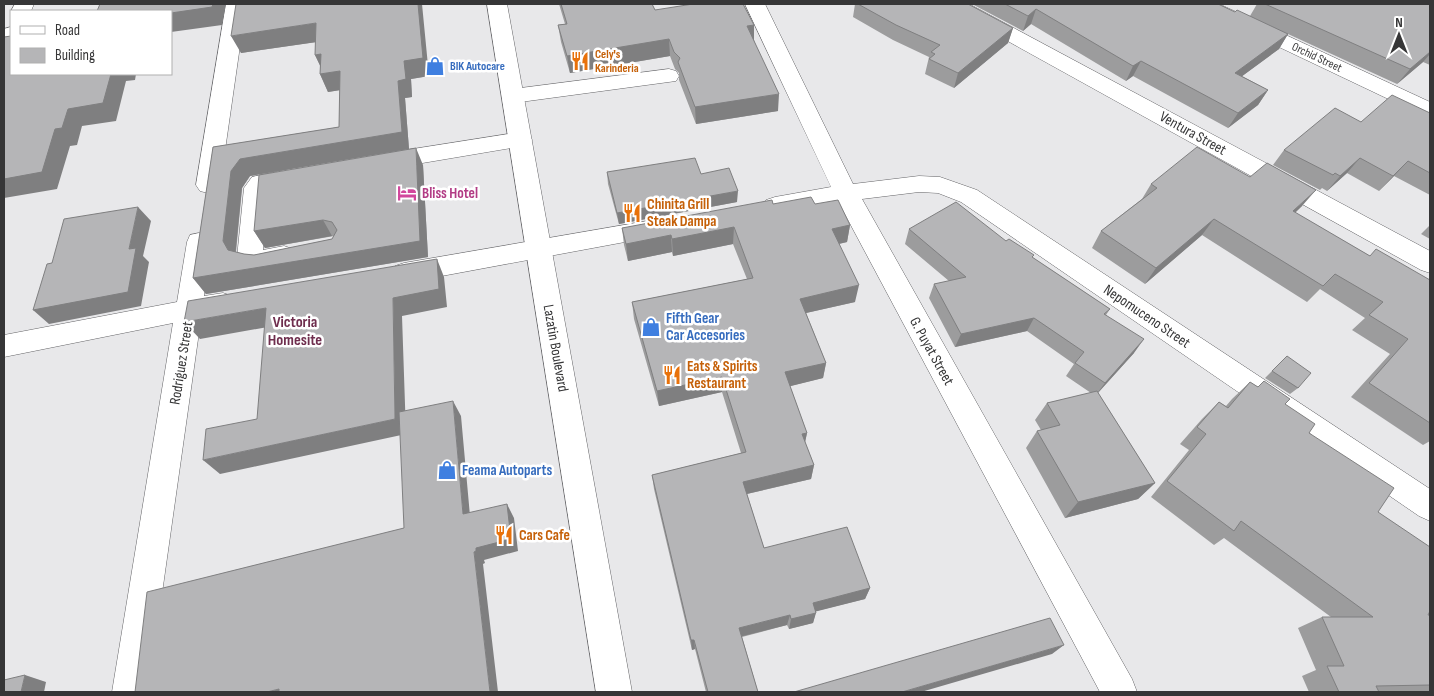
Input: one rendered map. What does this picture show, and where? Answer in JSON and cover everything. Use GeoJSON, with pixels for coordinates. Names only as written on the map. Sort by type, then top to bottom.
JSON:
{"type":"FeatureCollection","features":[{"type":"Feature","properties":{"kind":"street","name":"Rodriguez Street"},"geometry":{"type":"LineString","coordinates":[[130,692],[236,4]]}},
{"type":"Feature","properties":{"kind":"street","name":"Lazatin Boulevard"},"geometry":{"type":"LineString","coordinates":[[497,4],[614,692]]}},
{"type":"Feature","properties":{"kind":"street","name":"G. Puyat Street"},"geometry":{"type":"LineString","coordinates":[[755,4],[846,193],[1119,692]]}},
{"type":"Feature","properties":{"kind":"street","name":"Ventura Street"},"geometry":{"type":"LineString","coordinates":[[955,4],[1430,263]]}},
{"type":"Feature","properties":{"kind":"street","name":"Orchid Street"},"geometry":{"type":"LineString","coordinates":[[1204,4],[1430,110]]}},
{"type":"Feature","properties":{"kind":"street"},"geometry":{"type":"LineString","coordinates":[[4,49],[10,35]]}},
{"type":"Feature","properties":{"kind":"street"},"geometry":{"type":"LineString","coordinates":[[513,96],[669,76]]}},
{"type":"Feature","properties":{"kind":"street"},"geometry":{"type":"LineString","coordinates":[[356,166],[520,140]]}},
{"type":"Feature","properties":{"kind":"street"},"geometry":{"type":"LineString","coordinates":[[304,252],[267,260],[253,260],[250,258],[256,188],[260,183],[269,180],[318,172]]}},
{"type":"Feature","properties":{"kind":"street","name":"Nepomuceno Street"},"geometry":{"type":"LineString","coordinates":[[750,211],[846,193],[919,184],[940,184],[968,196],[1430,506]]}},
{"type":"Feature","properties":{"kind":"street"},"geometry":{"type":"LineString","coordinates":[[384,276],[682,224]]}},
{"type":"Feature","properties":{"kind":"street"},"geometry":{"type":"LineString","coordinates":[[4,346],[189,308],[248,299]]}},
{"type":"Feature","properties":{"kind":"building"},"geometry":{"type":"Polygon","coordinates":[[[100,4],[213,4],[212,7],[172,13],[172,10],[97,10],[100,4]]]}},
{"type":"Feature","properties":{"kind":"building"},"geometry":{"type":"Polygon","coordinates":[[[236,4],[418,4],[423,58],[404,61],[406,79],[398,81],[402,132],[240,159],[231,171],[223,241],[228,250],[254,255],[332,239],[337,230],[332,222],[323,220],[254,231],[259,175],[416,148],[420,241],[193,278],[213,147],[339,127],[340,71],[320,74],[321,54],[315,55],[316,23],[231,36],[236,4]]]}},
{"type":"Feature","properties":{"kind":"building"},"geometry":{"type":"Polygon","coordinates":[[[561,4],[652,4],[655,10],[693,4],[743,4],[754,25],[747,26],[779,94],[695,107],[678,62],[680,58],[674,52],[669,39],[567,56],[558,25],[567,24],[561,4]]]}},
{"type":"Feature","properties":{"kind":"building"},"geometry":{"type":"Polygon","coordinates":[[[858,4],[968,4],[1013,28],[958,73],[929,59],[935,54],[931,52],[940,45],[896,25],[858,4]]]}},
{"type":"Feature","properties":{"kind":"building"},"geometry":{"type":"Polygon","coordinates":[[[1005,4],[1218,4],[1235,12],[1237,10],[1288,34],[1235,73],[1268,90],[1238,113],[1141,61],[1133,66],[1036,9],[1028,16],[1005,4]]]}},
{"type":"Feature","properties":{"kind":"building"},"geometry":{"type":"Polygon","coordinates":[[[1265,4],[1430,4],[1430,52],[1410,69],[1265,4]]]}},
{"type":"Feature","properties":{"kind":"building"},"geometry":{"type":"Polygon","coordinates":[[[10,36],[10,75],[111,75],[103,103],[68,109],[62,128],[55,129],[42,172],[4,179],[4,37],[10,36]]]}},
{"type":"Feature","properties":{"kind":"building"},"geometry":{"type":"Polygon","coordinates":[[[1392,95],[1430,113],[1430,173],[1408,161],[1393,176],[1360,158],[1340,176],[1335,173],[1333,175],[1284,150],[1335,108],[1361,122],[1392,95]]]}},
{"type":"Feature","properties":{"kind":"building"},"geometry":{"type":"Polygon","coordinates":[[[1197,147],[1250,177],[1267,163],[1316,190],[1293,211],[1370,256],[1376,249],[1430,280],[1430,423],[1369,383],[1408,339],[1369,315],[1383,302],[1335,274],[1323,286],[1214,219],[1156,268],[1101,231],[1157,188],[1151,184],[1197,147]]]}},
{"type":"Feature","properties":{"kind":"building"},"geometry":{"type":"Polygon","coordinates":[[[695,158],[701,174],[729,168],[738,191],[617,213],[607,172],[695,158]]]}},
{"type":"Feature","properties":{"kind":"building"},"geometry":{"type":"Polygon","coordinates":[[[811,197],[815,204],[838,200],[850,225],[832,229],[859,285],[800,299],[826,363],[785,372],[807,433],[802,434],[814,465],[743,482],[764,548],[847,527],[870,588],[813,603],[816,613],[791,619],[790,615],[739,628],[758,692],[708,692],[694,640],[691,640],[652,475],[746,452],[722,377],[657,391],[632,302],[753,278],[734,227],[672,239],[671,235],[626,244],[622,228],[772,200],[773,204],[811,197]]]}},
{"type":"Feature","properties":{"kind":"building"},"geometry":{"type":"Polygon","coordinates":[[[956,202],[1006,241],[1009,239],[1034,255],[1032,257],[1110,309],[1104,314],[1144,339],[1105,383],[1075,363],[1084,352],[1034,318],[961,334],[934,284],[966,277],[909,229],[956,202]]]}},
{"type":"Feature","properties":{"kind":"building"},"geometry":{"type":"Polygon","coordinates":[[[138,207],[129,249],[136,248],[128,292],[33,310],[47,264],[52,263],[64,219],[138,207]]]}},
{"type":"Feature","properties":{"kind":"building"},"geometry":{"type":"Polygon","coordinates":[[[437,259],[439,289],[393,298],[395,419],[203,460],[206,429],[257,419],[266,308],[184,322],[188,301],[437,259]]]}},
{"type":"Feature","properties":{"kind":"building"},"geometry":{"type":"Polygon","coordinates":[[[1287,356],[1311,373],[1298,388],[1272,371],[1287,356]]]}},
{"type":"Feature","properties":{"kind":"building"},"geometry":{"type":"Polygon","coordinates":[[[1264,381],[1290,399],[1285,404],[1315,424],[1309,433],[1394,488],[1378,512],[1430,547],[1430,611],[1428,615],[1430,615],[1430,685],[1376,686],[1379,692],[1339,692],[1327,666],[1344,666],[1322,617],[1373,617],[1241,521],[1234,531],[1167,481],[1206,434],[1197,427],[1219,402],[1228,408],[1250,382],[1258,387],[1264,381]]]}},
{"type":"Feature","properties":{"kind":"building"},"geometry":{"type":"Polygon","coordinates":[[[1097,391],[1155,483],[1078,502],[1037,431],[1060,425],[1047,403],[1097,391]]]}},
{"type":"Feature","properties":{"kind":"building"},"geometry":{"type":"Polygon","coordinates":[[[453,401],[463,514],[507,504],[511,539],[476,548],[474,552],[490,692],[279,692],[279,689],[267,692],[135,692],[147,592],[404,528],[399,412],[453,401]]]}},
{"type":"Feature","properties":{"kind":"building"},"geometry":{"type":"Polygon","coordinates":[[[1050,618],[1064,645],[902,692],[794,692],[1050,618]]]}},
{"type":"Feature","properties":{"kind":"building"},"geometry":{"type":"Polygon","coordinates":[[[25,675],[21,692],[4,692],[4,680],[25,675]]]}},
{"type":"Feature","properties":{"kind":"place","name":"Cely's Karinderia"},"geometry":{"type":"Point","coordinates":[580,61]}},
{"type":"Feature","properties":{"kind":"place","name":"BIK Autocare"},"geometry":{"type":"Point","coordinates":[435,66]}},
{"type":"Feature","properties":{"kind":"place","name":"Bliss Hotel"},"geometry":{"type":"Point","coordinates":[407,193]}},
{"type":"Feature","properties":{"kind":"place","name":"Chinita Grill Steak Dampa"},"geometry":{"type":"Point","coordinates":[632,213]}},
{"type":"Feature","properties":{"kind":"place","name":"Fifth Gear Car Accesories"},"geometry":{"type":"Point","coordinates":[651,327]}},
{"type":"Feature","properties":{"kind":"place","name":"Eats & Spirits Restaurant"},"geometry":{"type":"Point","coordinates":[672,375]}},
{"type":"Feature","properties":{"kind":"place","name":"Feama Autoparts"},"geometry":{"type":"Point","coordinates":[447,470]}},
{"type":"Feature","properties":{"kind":"place","name":"Cars Cafe"},"geometry":{"type":"Point","coordinates":[504,535]}},
{"type":"Feature","properties":{"kind":"district","name":"Victoria Homesite"},"geometry":{"type":"Point","coordinates":[295,330]}}]}
